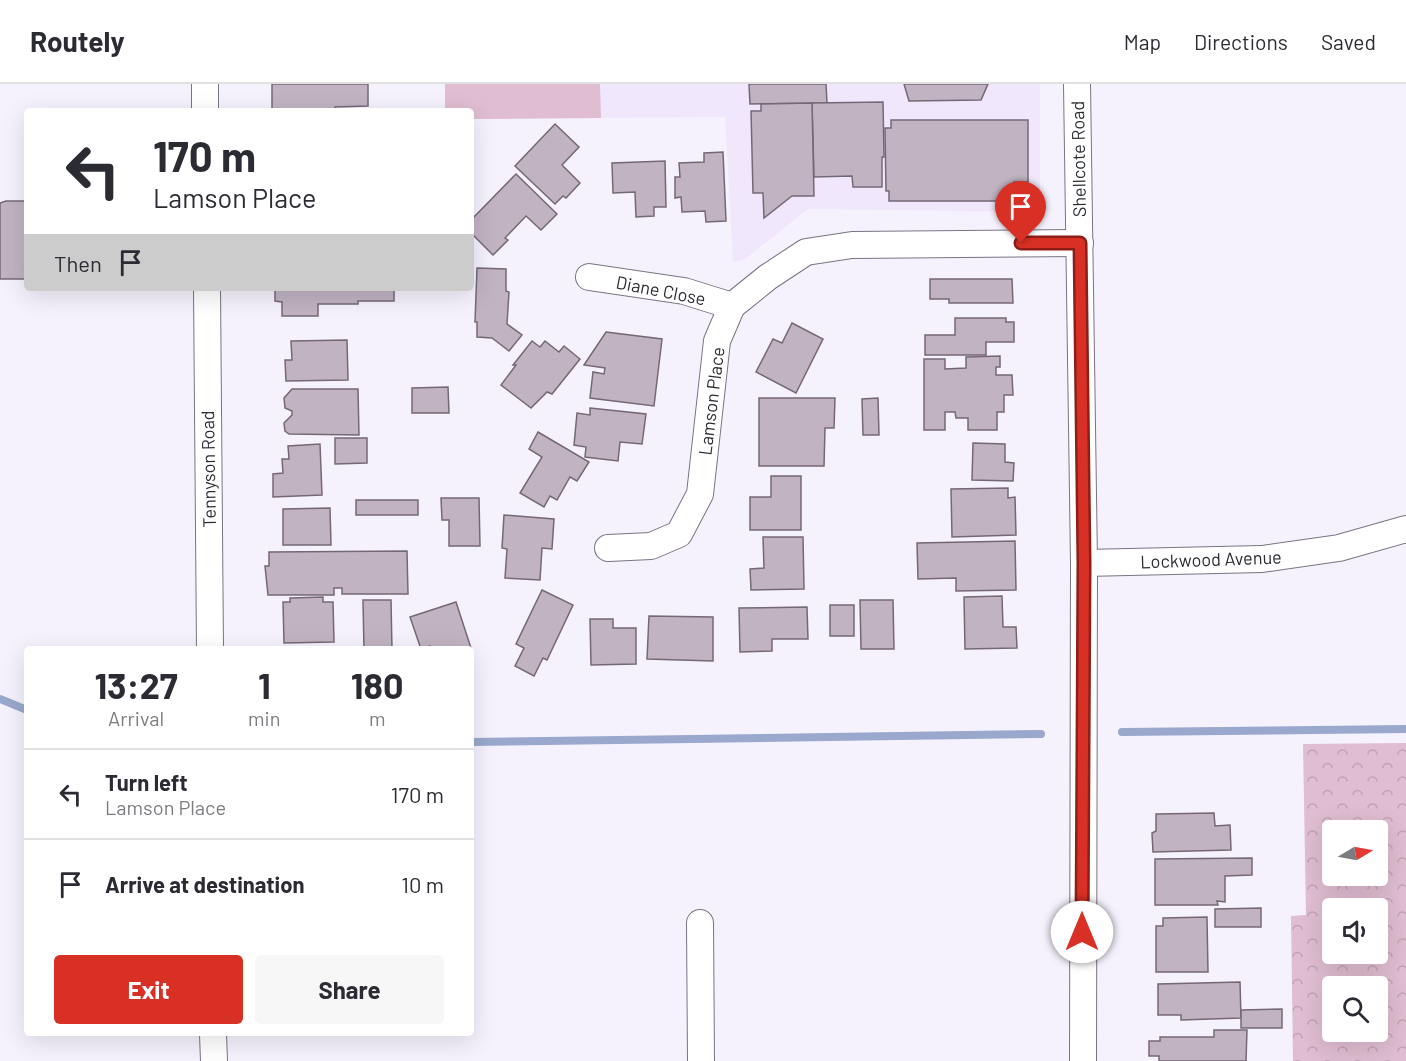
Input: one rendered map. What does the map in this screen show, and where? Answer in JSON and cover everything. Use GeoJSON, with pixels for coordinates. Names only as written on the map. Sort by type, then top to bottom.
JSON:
{"type":"FeatureCollection","features":[{"type":"Feature","properties":{"kind":"street"},"geometry":{"type":"LineString","coordinates":[[205,84],[205,108]]}},
{"type":"Feature","properties":{"kind":"street","name":"Shellcote Road"},"geometry":{"type":"LineString","coordinates":[[1077,84],[1084,563],[1083,1061]]}},
{"type":"Feature","properties":{"kind":"street","name":"Lamson Place"},"geometry":{"type":"LineString","coordinates":[[608,548],[651,546],[679,534],[700,494],[717,341],[732,306],[768,277],[806,252],[852,245],[1080,243]]}},
{"type":"Feature","properties":{"kind":"street","name":"Diane Close"},"geometry":{"type":"LineString","coordinates":[[589,277],[684,291],[732,306]]}},
{"type":"Feature","properties":{"kind":"street","name":"Tennyson Road"},"geometry":{"type":"LineString","coordinates":[[207,291],[210,646]]}},
{"type":"Feature","properties":{"kind":"street","name":"Lockwood Avenue"},"geometry":{"type":"LineString","coordinates":[[1084,563],[1262,559],[1339,548],[1406,529]]}},
{"type":"Feature","properties":{"kind":"street"},"geometry":{"type":"LineString","coordinates":[[700,923],[701,1061]]}},
{"type":"Feature","properties":{"kind":"street"},"geometry":{"type":"LineString","coordinates":[[213,1036],[214,1061]]}},
{"type":"Feature","properties":{"kind":"shaded area"},"geometry":{"type":"Polygon","coordinates":[[[445,84],[1040,84],[1040,212],[808,209],[744,260],[733,262],[725,117],[474,119],[474,108],[445,108],[445,84]]]}},
{"type":"Feature","properties":{"kind":"green space"},"geometry":{"type":"Polygon","coordinates":[[[445,84],[600,84],[601,118],[474,119],[474,108],[445,108],[445,84]]]}},
{"type":"Feature","properties":{"kind":"green space"},"geometry":{"type":"Polygon","coordinates":[[[1406,743],[1406,1061],[1293,1061],[1291,916],[1306,915],[1303,744],[1406,743]]]}},
{"type":"Feature","properties":{"kind":"building"},"geometry":{"type":"Polygon","coordinates":[[[272,84],[368,84],[368,106],[272,108],[272,84]]]}},
{"type":"Feature","properties":{"kind":"building"},"geometry":{"type":"Polygon","coordinates":[[[749,84],[826,84],[827,103],[750,104],[749,84]]]}},
{"type":"Feature","properties":{"kind":"building"},"geometry":{"type":"Polygon","coordinates":[[[904,84],[988,84],[981,100],[909,101],[904,84]]]}},
{"type":"Feature","properties":{"kind":"building"},"geometry":{"type":"Polygon","coordinates":[[[883,102],[882,187],[853,187],[852,176],[814,177],[812,103],[883,102]]]}},
{"type":"Feature","properties":{"kind":"building"},"geometry":{"type":"Polygon","coordinates":[[[812,103],[814,196],[792,196],[764,218],[763,193],[753,193],[751,111],[761,111],[761,104],[812,103]]]}},
{"type":"Feature","properties":{"kind":"building"},"geometry":{"type":"Polygon","coordinates":[[[891,120],[1028,120],[1028,182],[1014,182],[1014,201],[889,201],[889,191],[886,191],[885,128],[891,128],[891,120]]]}},
{"type":"Feature","properties":{"kind":"building"},"geometry":{"type":"Polygon","coordinates":[[[555,124],[579,147],[562,165],[580,183],[566,198],[563,196],[555,204],[515,166],[555,124]]]}},
{"type":"Feature","properties":{"kind":"building"},"geometry":{"type":"Polygon","coordinates":[[[723,152],[726,221],[706,222],[705,211],[682,212],[681,197],[675,198],[675,177],[680,177],[679,163],[704,162],[704,153],[723,152]]]}},
{"type":"Feature","properties":{"kind":"building"},"geometry":{"type":"Polygon","coordinates":[[[665,161],[666,207],[654,207],[654,216],[636,217],[635,192],[613,193],[612,163],[665,161]]]}},
{"type":"Feature","properties":{"kind":"building"},"geometry":{"type":"Polygon","coordinates":[[[516,174],[557,214],[541,230],[526,216],[505,238],[508,240],[493,255],[474,236],[474,217],[516,174]]]}},
{"type":"Feature","properties":{"kind":"building"},"geometry":{"type":"Polygon","coordinates":[[[24,201],[24,279],[0,279],[0,203],[24,201]]]}},
{"type":"Feature","properties":{"kind":"building"},"geometry":{"type":"Polygon","coordinates":[[[477,268],[506,269],[506,291],[509,292],[507,324],[522,335],[509,351],[492,338],[477,337],[477,322],[475,322],[477,268]]]}},
{"type":"Feature","properties":{"kind":"building"},"geometry":{"type":"Polygon","coordinates":[[[930,279],[1012,279],[1013,303],[949,303],[949,299],[930,299],[930,279]]]}},
{"type":"Feature","properties":{"kind":"building"},"geometry":{"type":"Polygon","coordinates":[[[275,291],[394,291],[394,301],[318,304],[318,316],[282,316],[282,302],[275,301],[275,291]]]}},
{"type":"Feature","properties":{"kind":"building"},"geometry":{"type":"Polygon","coordinates":[[[955,318],[1006,318],[1006,322],[1014,322],[1014,342],[986,342],[986,355],[925,355],[925,335],[955,335],[955,318]]]}},
{"type":"Feature","properties":{"kind":"building"},"geometry":{"type":"Polygon","coordinates":[[[792,323],[823,339],[796,393],[756,372],[773,339],[782,343],[792,323]]]}},
{"type":"Feature","properties":{"kind":"building"},"geometry":{"type":"Polygon","coordinates":[[[606,332],[662,339],[654,406],[590,398],[593,372],[604,374],[605,368],[584,365],[606,332]]]}},
{"type":"Feature","properties":{"kind":"building"},"geometry":{"type":"Polygon","coordinates":[[[347,340],[348,380],[286,381],[285,360],[292,360],[291,341],[347,340]]]}},
{"type":"Feature","properties":{"kind":"building"},"geometry":{"type":"Polygon","coordinates":[[[532,341],[540,347],[545,341],[559,352],[564,346],[580,359],[552,394],[547,392],[531,408],[501,385],[532,341]]]}},
{"type":"Feature","properties":{"kind":"building"},"geometry":{"type":"Polygon","coordinates":[[[1000,356],[1000,367],[996,367],[996,375],[1012,375],[1013,395],[1004,395],[1004,412],[997,412],[997,430],[968,430],[968,418],[956,418],[955,412],[945,412],[945,430],[924,430],[924,359],[945,359],[945,369],[966,368],[966,357],[1000,356]]]}},
{"type":"Feature","properties":{"kind":"building"},"geometry":{"type":"Polygon","coordinates":[[[448,387],[449,413],[412,413],[412,388],[448,387]]]}},
{"type":"Feature","properties":{"kind":"building"},"geometry":{"type":"Polygon","coordinates":[[[292,389],[358,389],[359,435],[289,434],[285,431],[284,423],[292,415],[292,411],[285,408],[284,398],[292,389]]]}},
{"type":"Feature","properties":{"kind":"building"},"geometry":{"type":"Polygon","coordinates":[[[759,398],[835,398],[834,428],[825,428],[824,466],[759,466],[759,398]]]}},
{"type":"Feature","properties":{"kind":"building"},"geometry":{"type":"Polygon","coordinates":[[[878,398],[879,435],[863,435],[862,399],[878,398]]]}},
{"type":"Feature","properties":{"kind":"building"},"geometry":{"type":"Polygon","coordinates":[[[590,408],[646,414],[642,444],[620,442],[618,461],[585,457],[586,447],[574,445],[577,413],[590,415],[590,408]]]}},
{"type":"Feature","properties":{"kind":"building"},"geometry":{"type":"Polygon","coordinates":[[[538,432],[589,462],[577,481],[570,477],[557,500],[550,496],[544,507],[520,493],[542,457],[529,449],[538,432]]]}},
{"type":"Feature","properties":{"kind":"building"},"geometry":{"type":"Polygon","coordinates":[[[335,438],[367,438],[367,463],[335,464],[335,438]]]}},
{"type":"Feature","properties":{"kind":"building"},"geometry":{"type":"Polygon","coordinates":[[[973,443],[1005,444],[1005,462],[1014,463],[1013,481],[972,480],[973,443]]]}},
{"type":"Feature","properties":{"kind":"building"},"geometry":{"type":"Polygon","coordinates":[[[320,444],[322,495],[273,497],[273,474],[283,473],[282,459],[289,459],[288,446],[320,444]]]}},
{"type":"Feature","properties":{"kind":"building"},"geometry":{"type":"Polygon","coordinates":[[[771,476],[801,476],[801,530],[750,530],[750,497],[771,497],[771,476]]]}},
{"type":"Feature","properties":{"kind":"building"},"geometry":{"type":"Polygon","coordinates":[[[1008,488],[1008,498],[1015,497],[1016,535],[952,537],[951,489],[1008,488]]]}},
{"type":"Feature","properties":{"kind":"building"},"geometry":{"type":"Polygon","coordinates":[[[441,498],[479,498],[480,546],[449,546],[449,520],[442,520],[441,498]]]}},
{"type":"Feature","properties":{"kind":"building"},"geometry":{"type":"Polygon","coordinates":[[[356,500],[418,500],[418,515],[356,515],[356,500]]]}},
{"type":"Feature","properties":{"kind":"building"},"geometry":{"type":"Polygon","coordinates":[[[330,508],[331,545],[283,545],[283,509],[330,508]]]}},
{"type":"Feature","properties":{"kind":"building"},"geometry":{"type":"Polygon","coordinates":[[[504,515],[554,519],[552,549],[542,548],[540,580],[505,578],[507,549],[502,548],[504,515]]]}},
{"type":"Feature","properties":{"kind":"building"},"geometry":{"type":"Polygon","coordinates":[[[763,537],[803,537],[804,589],[751,590],[750,569],[764,568],[763,537]]]}},
{"type":"Feature","properties":{"kind":"building"},"geometry":{"type":"Polygon","coordinates":[[[1015,541],[1016,590],[956,591],[956,578],[918,579],[917,543],[1015,541]]]}},
{"type":"Feature","properties":{"kind":"building"},"geometry":{"type":"Polygon","coordinates":[[[407,551],[408,594],[342,594],[342,588],[334,588],[334,595],[268,595],[265,566],[269,566],[269,552],[407,551]]]}},
{"type":"Feature","properties":{"kind":"building"},"geometry":{"type":"Polygon","coordinates":[[[542,590],[573,605],[547,660],[543,658],[534,676],[515,666],[524,648],[516,644],[542,590]]]}},
{"type":"Feature","properties":{"kind":"building"},"geometry":{"type":"Polygon","coordinates":[[[1002,596],[1003,627],[1016,627],[1017,648],[965,649],[964,597],[1002,596]]]}},
{"type":"Feature","properties":{"kind":"building"},"geometry":{"type":"Polygon","coordinates":[[[323,597],[323,602],[333,602],[334,642],[284,643],[283,602],[290,602],[290,598],[323,597]]]}},
{"type":"Feature","properties":{"kind":"building"},"geometry":{"type":"Polygon","coordinates":[[[363,600],[391,600],[392,646],[364,646],[363,600]]]}},
{"type":"Feature","properties":{"kind":"building"},"geometry":{"type":"Polygon","coordinates":[[[860,600],[893,600],[894,649],[861,649],[860,600]]]}},
{"type":"Feature","properties":{"kind":"building"},"geometry":{"type":"Polygon","coordinates":[[[456,602],[470,646],[420,646],[410,617],[456,602]]]}},
{"type":"Feature","properties":{"kind":"building"},"geometry":{"type":"Polygon","coordinates":[[[830,605],[854,605],[854,636],[830,636],[830,605]]]}},
{"type":"Feature","properties":{"kind":"building"},"geometry":{"type":"Polygon","coordinates":[[[807,607],[808,639],[772,639],[772,651],[740,652],[739,608],[807,607]]]}},
{"type":"Feature","properties":{"kind":"building"},"geometry":{"type":"Polygon","coordinates":[[[649,616],[713,617],[713,661],[647,659],[649,616]]]}},
{"type":"Feature","properties":{"kind":"building"},"geometry":{"type":"Polygon","coordinates":[[[590,619],[613,619],[613,628],[636,628],[636,664],[591,665],[590,619]]]}},
{"type":"Feature","properties":{"kind":"building"},"geometry":{"type":"Polygon","coordinates":[[[1214,813],[1215,826],[1230,825],[1231,850],[1153,852],[1152,833],[1156,831],[1156,814],[1214,813]]]}},
{"type":"Feature","properties":{"kind":"building"},"geometry":{"type":"Polygon","coordinates":[[[1252,858],[1252,875],[1225,876],[1225,902],[1217,901],[1218,905],[1155,905],[1155,859],[1252,858]]]}},
{"type":"Feature","properties":{"kind":"building"},"geometry":{"type":"Polygon","coordinates":[[[1261,908],[1261,927],[1215,927],[1215,909],[1261,908]]]}},
{"type":"Feature","properties":{"kind":"building"},"geometry":{"type":"Polygon","coordinates":[[[1207,917],[1208,972],[1156,972],[1156,926],[1163,926],[1163,918],[1207,917]]]}},
{"type":"Feature","properties":{"kind":"building"},"geometry":{"type":"Polygon","coordinates":[[[1240,982],[1241,1018],[1181,1020],[1181,1015],[1158,1015],[1158,984],[1240,982]]]}},
{"type":"Feature","properties":{"kind":"building"},"geometry":{"type":"Polygon","coordinates":[[[1282,1009],[1282,1028],[1241,1028],[1241,1010],[1282,1009]]]}},
{"type":"Feature","properties":{"kind":"building"},"geometry":{"type":"Polygon","coordinates":[[[1214,1030],[1247,1030],[1246,1061],[1159,1061],[1159,1056],[1149,1056],[1149,1041],[1160,1041],[1160,1037],[1214,1037],[1214,1030]]]}},
{"type":"Feature","properties":{"kind":"waterway"},"geometry":{"type":"LineString","coordinates":[[0,699],[24,709]]}},
{"type":"Feature","properties":{"kind":"waterway"},"geometry":{"type":"LineString","coordinates":[[1122,732],[1406,729]]}},
{"type":"Feature","properties":{"kind":"waterway"},"geometry":{"type":"LineString","coordinates":[[474,742],[1041,734]]}},
{"type":"Feature","properties":{"kind":"route"},"geometry":{"type":"LineString","coordinates":[[1021,243],[1080,243],[1084,563],[1082,932]]}}]}
